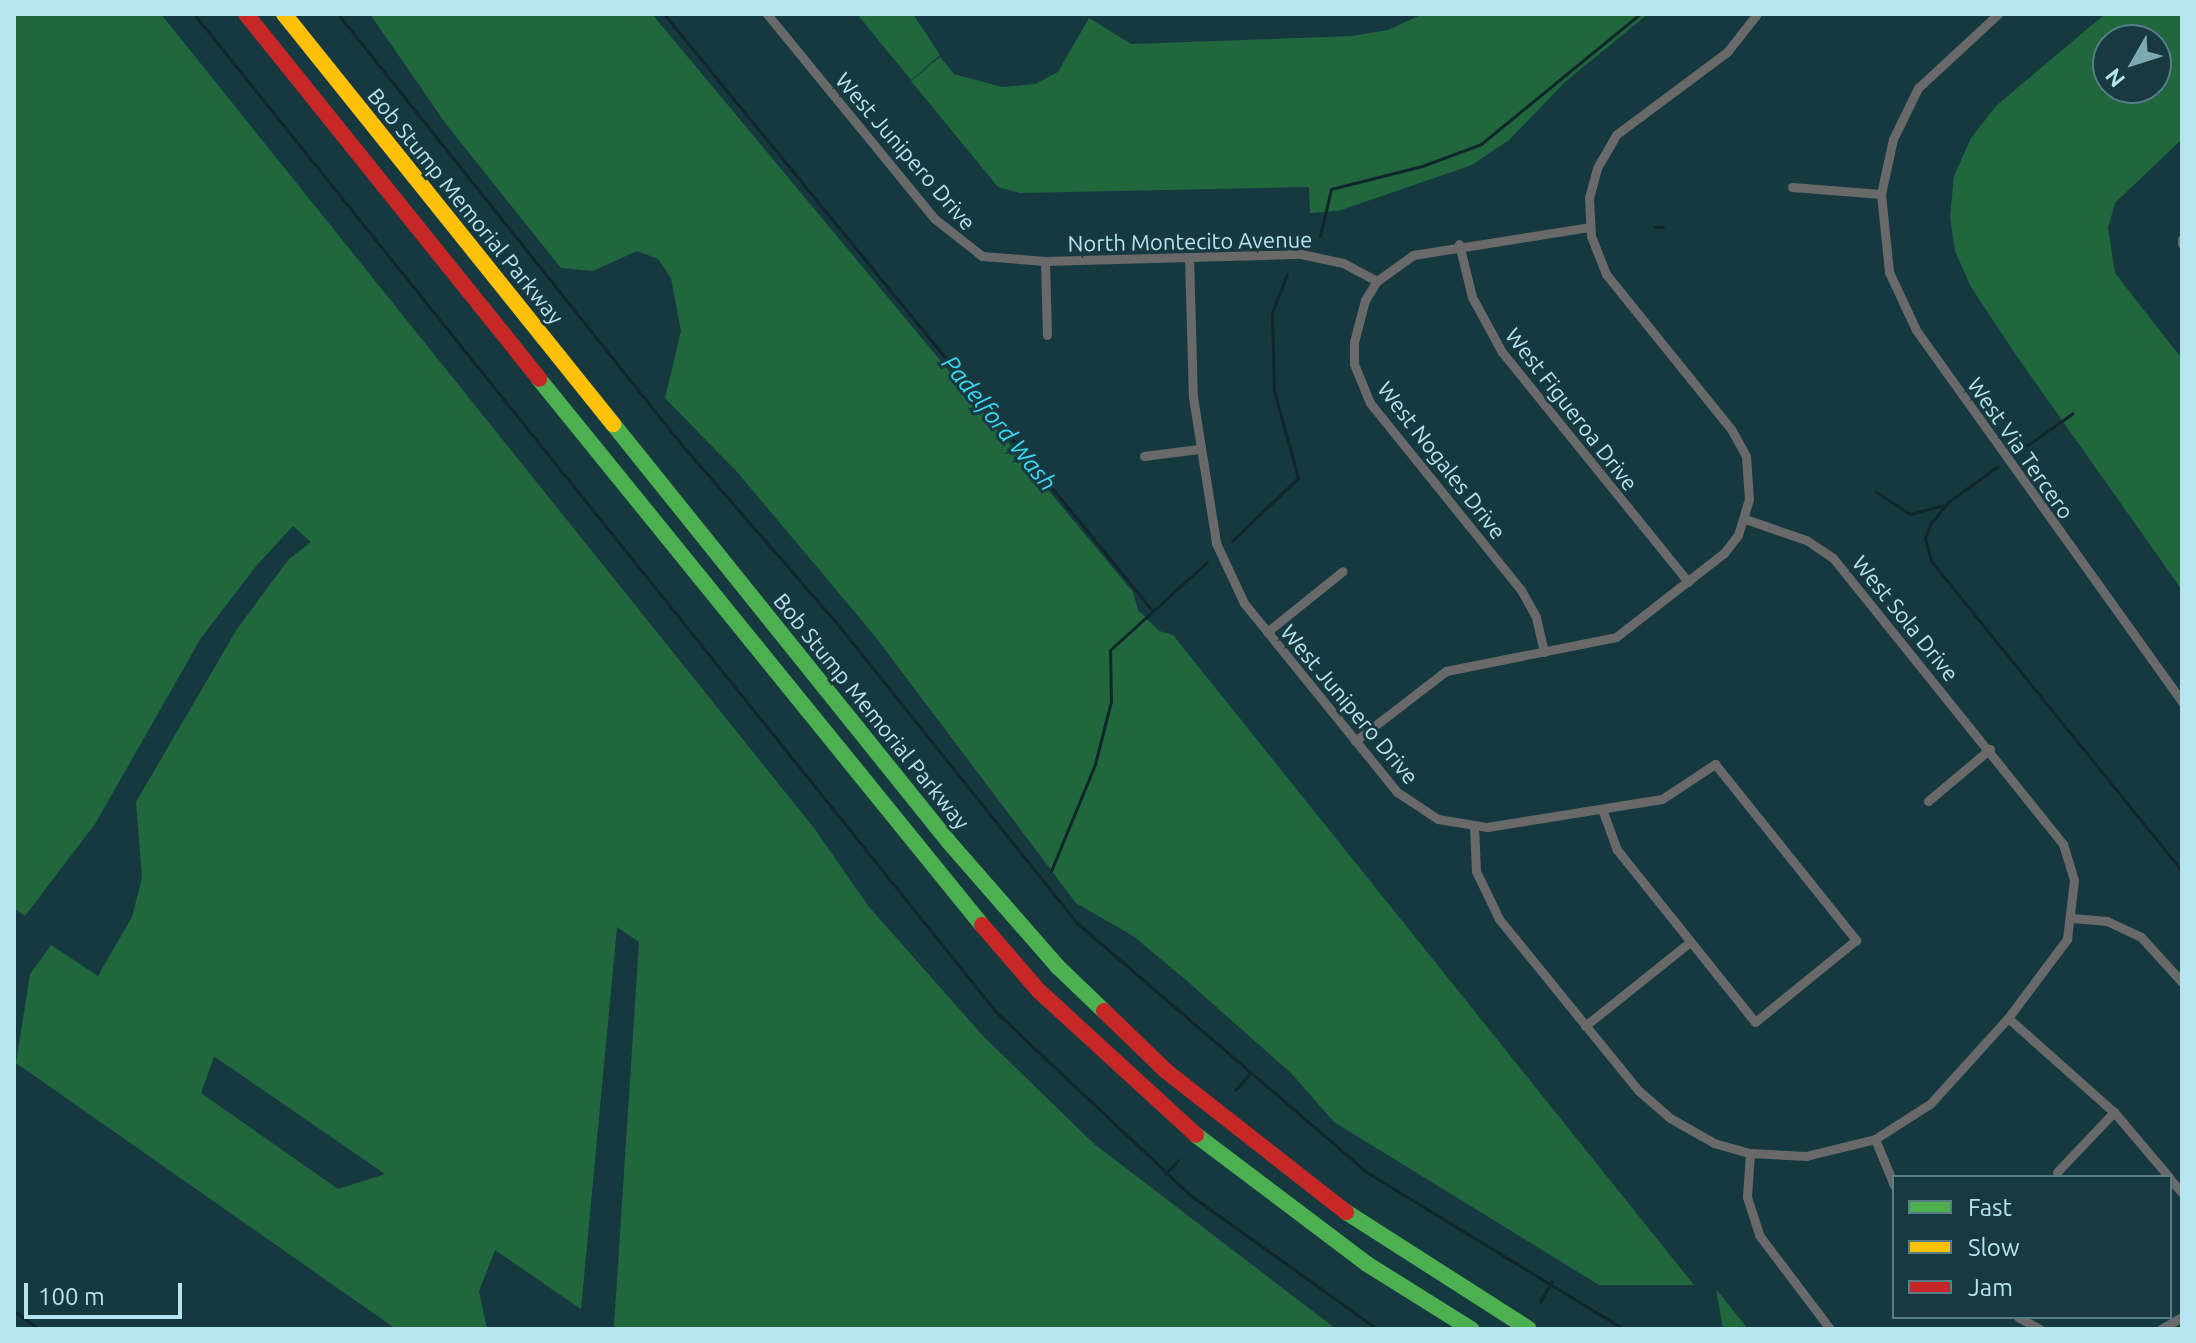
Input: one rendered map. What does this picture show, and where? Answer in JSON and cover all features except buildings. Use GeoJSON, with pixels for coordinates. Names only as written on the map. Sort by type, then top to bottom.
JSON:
{"type":"FeatureCollection","features":[{"type":"Feature","properties":{"kind":"highway"},"geometry":{"type":"LineString","coordinates":[[246,14],[918,852],[1039,991],[1152,1099],[1246,1177],[1358,1258],[1471,1329]]}},
{"type":"Feature","properties":{"kind":"highway","name":"Bob Stump Memorial Parkway"},"geometry":{"type":"LineString","coordinates":[[284,14],[956,851],[1057,966],[1166,1071],[1280,1166],[1408,1255],[1529,1329]]}},
{"type":"Feature","properties":{"kind":"street","name":"West Junipero Drive"},"geometry":{"type":"LineString","coordinates":[[767,14],[950,236],[982,256],[1045,261]]}},
{"type":"Feature","properties":{"kind":"street"},"geometry":{"type":"LineString","coordinates":[[1355,741],[1446,671],[1616,637],[1724,553],[1745,519],[1751,480],[1740,442],[1606,274],[1589,227],[1593,180],[1617,134],[1727,52],[1757,14]]}},
{"type":"Feature","properties":{"kind":"street","name":"West Via Tercero"},"geometry":{"type":"LineString","coordinates":[[1998,14],[1918,88],[1893,139],[1881,194],[1882,228],[1896,294],[2001,452],[2182,701]]}},
{"type":"Feature","properties":{"kind":"street"},"geometry":{"type":"LineString","coordinates":[[1792,187],[1881,194]]}},
{"type":"Feature","properties":{"kind":"street"},"geometry":{"type":"LineString","coordinates":[[1377,281],[1413,255],[1459,244],[1589,227]]}},
{"type":"Feature","properties":{"kind":"street","name":"West Figueroa Drive"},"geometry":{"type":"LineString","coordinates":[[1459,244],[1472,297],[1496,344],[1688,582]]}},
{"type":"Feature","properties":{"kind":"street","name":"North Montecito Avenue"},"geometry":{"type":"LineString","coordinates":[[1045,261],[1318,256],[1377,281]]}},
{"type":"Feature","properties":{"kind":"street","name":"West Junipero Drive"},"geometry":{"type":"LineString","coordinates":[[1189,257],[1190,361],[1199,449],[1216,543],[1244,603],[1355,741],[1407,800],[1438,819],[1474,827]]}},
{"type":"Feature","properties":{"kind":"street"},"geometry":{"type":"LineString","coordinates":[[1045,261],[1047,335]]}},
{"type":"Feature","properties":{"kind":"street","name":"West Nogales Drive"},"geometry":{"type":"LineString","coordinates":[[1377,281],[1365,300],[1354,342],[1361,384],[1378,415],[1521,590],[1536,617],[1544,652]]}},
{"type":"Feature","properties":{"kind":"street"},"geometry":{"type":"LineString","coordinates":[[1144,456],[1199,449]]}},
{"type":"Feature","properties":{"kind":"street","name":"West Sola Drive"},"geometry":{"type":"LineString","coordinates":[[1745,519],[1806,540],[1833,558],[1990,749],[2063,844],[2074,880],[2072,918],[2053,965],[1930,1104],[1875,1139],[1806,1156],[1750,1153]]}},
{"type":"Feature","properties":{"kind":"street"},"geometry":{"type":"LineString","coordinates":[[1267,632],[1343,571]]}},
{"type":"Feature","properties":{"kind":"street"},"geometry":{"type":"LineString","coordinates":[[1928,801],[1990,749]]}},
{"type":"Feature","properties":{"kind":"street"},"geometry":{"type":"LineString","coordinates":[[1602,809],[1617,850],[1755,1022],[1856,940],[1715,764],[1662,799],[1474,827],[1476,871],[1492,908],[1585,1026],[1660,1112],[1702,1137],[1750,1153],[1747,1197],[1759,1235],[1830,1329]]}},
{"type":"Feature","properties":{"kind":"street"},"geometry":{"type":"LineString","coordinates":[[2072,918],[2107,921],[2141,937],[2182,982]]}},
{"type":"Feature","properties":{"kind":"street"},"geometry":{"type":"LineString","coordinates":[[1585,1026],[1690,942]]}},
{"type":"Feature","properties":{"kind":"street"},"geometry":{"type":"LineString","coordinates":[[2008,1018],[2114,1112],[2166,1175]]}},
{"type":"Feature","properties":{"kind":"street"},"geometry":{"type":"LineString","coordinates":[[2057,1172],[2114,1112]]}},
{"type":"Feature","properties":{"kind":"street"},"geometry":{"type":"LineString","coordinates":[[1875,1139],[1892,1180]]}},
{"type":"Feature","properties":{"kind":"street"},"geometry":{"type":"LineString","coordinates":[[2161,1329],[2182,1317]]}},
{"type":"Feature","properties":{"kind":"street"},"geometry":{"type":"LineString","coordinates":[[2022,1319],[2040,1329]]}},
{"type":"Feature","properties":{"kind":"green space"},"geometry":{"type":"Polygon","coordinates":[[[14,14],[161,14],[814,828],[869,907],[984,1037],[1093,1143],[1336,1329],[618,1329],[614,1326],[639,942],[617,927],[581,1309],[495,1250],[479,1291],[487,1329],[396,1329],[16,1063],[30,974],[51,945],[98,976],[132,917],[142,878],[136,802],[237,629],[289,559],[311,542],[293,526],[257,565],[201,638],[95,824],[25,916],[14,908],[14,14]],[[214,1057],[201,1093],[338,1189],[385,1174],[214,1057]]]}},
{"type":"Feature","properties":{"kind":"green space"},"geometry":{"type":"Polygon","coordinates":[[[370,14],[652,14],[1133,592],[1138,610],[1159,631],[1173,635],[1694,1285],[1599,1285],[1334,1122],[1292,1074],[1186,980],[1133,936],[1076,903],[874,635],[738,473],[665,398],[681,331],[671,278],[658,259],[637,251],[593,271],[561,268],[446,124],[370,14]]]}},
{"type":"Feature","properties":{"kind":"green space"},"geometry":{"type":"Polygon","coordinates":[[[857,14],[913,14],[940,55],[911,80],[857,14]]]}},
{"type":"Feature","properties":{"kind":"green space"},"geometry":{"type":"Polygon","coordinates":[[[1423,14],[1648,14],[1565,82],[1509,140],[1472,165],[1338,211],[1310,213],[1309,187],[1020,193],[998,187],[911,81],[940,57],[954,74],[1002,87],[1035,84],[1058,72],[1089,18],[1131,44],[1352,36],[1388,30],[1423,14]]]}},
{"type":"Feature","properties":{"kind":"green space"},"geometry":{"type":"Polygon","coordinates":[[[2105,14],[2182,14],[2182,139],[2115,203],[2108,228],[2115,273],[2182,359],[2182,590],[1971,287],[1955,251],[1950,216],[1954,176],[1971,138],[1996,106],[2092,25],[2092,104],[2172,104],[2172,24],[2093,24],[2105,14]]]}},
{"type":"Feature","properties":{"kind":"green space"},"geometry":{"type":"Polygon","coordinates":[[[1716,1289],[1748,1329],[1723,1329],[1716,1289]]]}},
{"type":"Feature","properties":{"kind":"waterway"},"geometry":{"type":"LineString","coordinates":[[194,14],[996,1012],[1190,1195],[1377,1329]]}},
{"type":"Feature","properties":{"kind":"waterway"},"geometry":{"type":"LineString","coordinates":[[338,14],[681,444],[839,626],[1077,923],[1368,1173],[1624,1329]]}},
{"type":"Feature","properties":{"kind":"waterway","name":"Padelford Wash"},"geometry":{"type":"LineString","coordinates":[[664,14],[1151,609]]}},
{"type":"Feature","properties":{"kind":"waterway"},"geometry":{"type":"LineString","coordinates":[[1320,236],[1331,189],[1422,166],[1481,144],[1640,14]]}},
{"type":"Feature","properties":{"kind":"waterway"},"geometry":{"type":"LineString","coordinates":[[1654,227],[1663,227]]}},
{"type":"Feature","properties":{"kind":"waterway"},"geometry":{"type":"LineString","coordinates":[[1232,541],[1298,478],[1274,390],[1272,313],[1287,274]]}},
{"type":"Feature","properties":{"kind":"waterway"},"geometry":{"type":"LineString","coordinates":[[2018,452],[2073,413]]}},
{"type":"Feature","properties":{"kind":"waterway"},"geometry":{"type":"LineString","coordinates":[[1997,467],[1948,502],[1931,523],[1925,538],[1931,561],[2182,871]]}},
{"type":"Feature","properties":{"kind":"waterway"},"geometry":{"type":"LineString","coordinates":[[1876,492],[1910,514],[1943,505]]}},
{"type":"Feature","properties":{"kind":"waterway","name":"Padelford Wash"},"geometry":{"type":"LineString","coordinates":[[1051,871],[1095,764],[1111,701],[1110,650],[1207,562]]}},
{"type":"Feature","properties":{"kind":"waterway"},"geometry":{"type":"LineString","coordinates":[[1235,1090],[1251,1072]]}},
{"type":"Feature","properties":{"kind":"waterway"},"geometry":{"type":"LineString","coordinates":[[1165,1174],[1178,1160]]}},
{"type":"Feature","properties":{"kind":"waterway"},"geometry":{"type":"LineString","coordinates":[[1540,1302],[1552,1281]]}},
{"type":"Feature","properties":{"kind":"waterway"},"geometry":{"type":"LineString","coordinates":[[14,1311],[39,1329]]}},
{"type":"Feature","properties":{"kind":"traffic: fast"},"geometry":{"type":"LineString","coordinates":[[539,379],[982,925]]}},
{"type":"Feature","properties":{"kind":"traffic: fast"},"geometry":{"type":"LineString","coordinates":[[613,424],[948,841],[1057,966],[1104,1011]]}},
{"type":"Feature","properties":{"kind":"traffic: fast"},"geometry":{"type":"LineString","coordinates":[[1196,1135],[1367,1264],[1471,1329]]}},
{"type":"Feature","properties":{"kind":"traffic: fast"},"geometry":{"type":"LineString","coordinates":[[1346,1212],[1529,1329]]}},
{"type":"Feature","properties":{"kind":"traffic: slow"},"geometry":{"type":"LineString","coordinates":[[284,14],[613,424]]}},
{"type":"Feature","properties":{"kind":"traffic: jam"},"geometry":{"type":"LineString","coordinates":[[246,14],[539,379]]}},
{"type":"Feature","properties":{"kind":"traffic: jam"},"geometry":{"type":"LineString","coordinates":[[982,925],[1039,991],[1196,1135]]}},
{"type":"Feature","properties":{"kind":"traffic: jam"},"geometry":{"type":"LineString","coordinates":[[1104,1011],[1166,1071],[1346,1212]]}}]}
